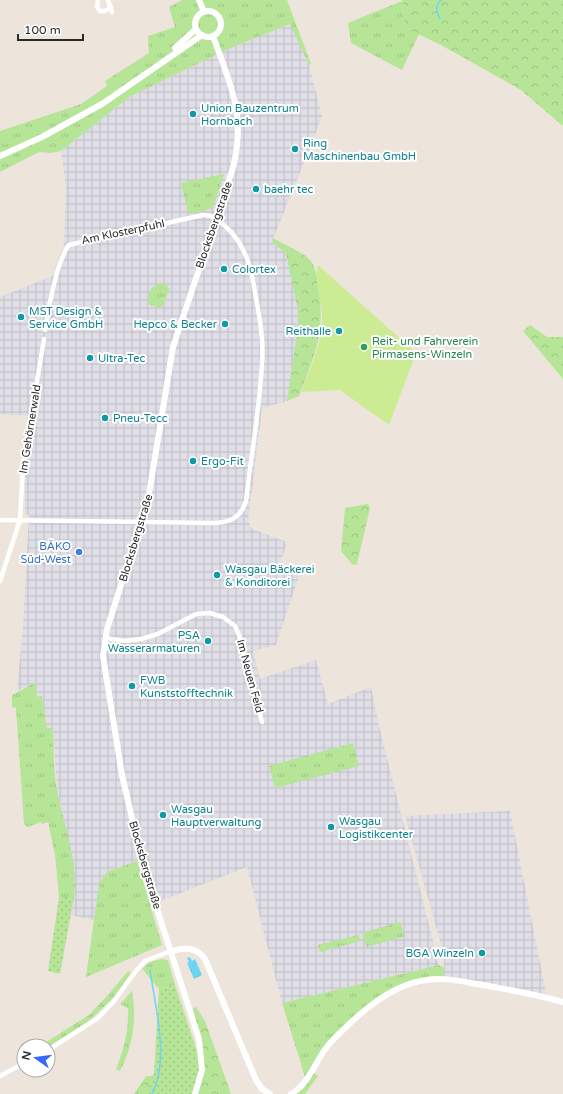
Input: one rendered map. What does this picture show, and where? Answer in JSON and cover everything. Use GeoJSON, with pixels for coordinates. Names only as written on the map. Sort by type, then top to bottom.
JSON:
{"type":"FeatureCollection","features":[{"type":"Feature","properties":{"kind":"main road"},"geometry":{"type":"LineString","coordinates":[[199,0],[204,12]]}},
{"type":"Feature","properties":{"kind":"main road"},"geometry":{"type":"LineString","coordinates":[[0,156],[42,137],[118,94],[202,35],[213,36],[220,30],[221,21],[219,17],[212,12],[204,12],[196,19],[196,28],[202,35]]}},
{"type":"Feature","properties":{"kind":"main road"},"geometry":{"type":"LineString","coordinates":[[152,69],[196,28]]}},
{"type":"Feature","properties":{"kind":"main road","name":"Blocksbergstraße"},"geometry":{"type":"LineString","coordinates":[[195,1094],[202,1070],[201,1054],[196,1027],[147,876],[124,786],[104,669],[105,638],[143,522],[149,495],[173,347],[233,168],[238,145],[239,124],[237,107],[230,80],[213,36]]}},
{"type":"Feature","properties":{"kind":"main road"},"geometry":{"type":"LineString","coordinates":[[171,951],[190,948],[198,952],[205,959],[256,1080],[262,1089],[270,1094]]}},
{"type":"Feature","properties":{"kind":"main road"},"geometry":{"type":"LineString","coordinates":[[291,1094],[306,1080],[323,1052],[347,1026],[384,997],[404,986],[425,980],[443,978],[516,990],[563,1002]]}},
{"type":"Feature","properties":{"kind":"street"},"geometry":{"type":"LineString","coordinates":[[98,0],[97,7],[100,12],[111,10],[108,0]]}},
{"type":"Feature","properties":{"kind":"street","name":"Am Klosterpfuhl"},"geometry":{"type":"LineString","coordinates":[[45,330],[54,285],[65,251],[69,245],[203,215],[210,215],[216,218]]}},
{"type":"Feature","properties":{"kind":"street"},"geometry":{"type":"LineString","coordinates":[[0,520],[215,523],[228,522],[242,513],[246,501],[259,398],[262,361],[261,327],[254,284],[243,247],[231,232],[216,218]]}},
{"type":"Feature","properties":{"kind":"street","name":"Im Gehörnerwald"},"geometry":{"type":"LineString","coordinates":[[0,581],[20,520],[23,465],[44,339]]}},
{"type":"Feature","properties":{"kind":"street","name":"Im Neuen Feld"},"geometry":{"type":"LineString","coordinates":[[105,638],[125,641],[141,639],[158,634],[196,614],[210,613],[223,617],[235,626],[241,640],[262,722]]}},
{"type":"Feature","properties":{"kind":"street"},"geometry":{"type":"LineString","coordinates":[[56,1045],[98,1018],[114,1001],[145,961],[171,951]]}},
{"type":"Feature","properties":{"kind":"street"},"geometry":{"type":"LineString","coordinates":[[0,1076],[16,1067]]}},
{"type":"Feature","properties":{"kind":"shaded area"},"geometry":{"type":"Polygon","coordinates":[[[291,24],[309,65],[322,117],[272,242],[286,254],[298,310],[298,326],[287,401],[262,408],[248,521],[252,529],[287,542],[279,569],[299,576],[276,645],[253,651],[260,679],[316,660],[328,704],[371,687],[378,722],[439,965],[282,1003],[247,867],[160,901],[145,858],[107,872],[99,884],[94,920],[71,915],[75,888],[72,857],[57,788],[53,728],[47,729],[42,696],[37,698],[36,682],[17,691],[23,626],[29,515],[25,515],[25,471],[34,416],[0,414],[0,297],[53,276],[64,244],[66,186],[61,151],[131,96],[226,50],[291,24]]]}},
{"type":"Feature","properties":{"kind":"shaded area"},"geometry":{"type":"Polygon","coordinates":[[[510,811],[547,998],[443,978],[444,955],[405,816],[510,811]]]}},
{"type":"Feature","properties":{"kind":"green space"},"geometry":{"type":"Polygon","coordinates":[[[182,0],[287,0],[311,64],[309,65],[290,24],[226,50],[131,96],[61,151],[51,153],[39,152],[0,172],[0,131],[81,104],[107,86],[105,81],[149,53],[148,36],[175,27],[169,7],[182,0]]]}},
{"type":"Feature","properties":{"kind":"green space"},"geometry":{"type":"Polygon","coordinates":[[[402,0],[563,0],[563,126],[521,90],[441,45],[405,28],[402,0]]]}},
{"type":"Feature","properties":{"kind":"green space"},"geometry":{"type":"Polygon","coordinates":[[[402,1],[405,27],[419,34],[402,70],[351,43],[348,23],[402,1]]]}},
{"type":"Feature","properties":{"kind":"green space"},"geometry":{"type":"Polygon","coordinates":[[[224,174],[213,208],[191,214],[188,212],[181,183],[224,174]]]}},
{"type":"Feature","properties":{"kind":"green space"},"geometry":{"type":"Polygon","coordinates":[[[273,238],[298,251],[310,260],[316,273],[320,302],[320,330],[318,343],[310,368],[299,396],[287,401],[298,326],[298,310],[286,254],[272,242],[273,238]]]}},
{"type":"Feature","properties":{"kind":"green space","name":"Reit- und Fahrverein Pirmasens-Winzeln"},"geometry":{"type":"Polygon","coordinates":[[[318,265],[416,353],[389,425],[340,390],[301,392],[316,354],[321,334],[322,314],[317,283],[318,265]]]}},
{"type":"Feature","properties":{"kind":"green space"},"geometry":{"type":"Polygon","coordinates":[[[161,283],[166,284],[169,289],[164,305],[159,308],[148,302],[148,295],[155,285],[161,283]]]}},
{"type":"Feature","properties":{"kind":"green space"},"geometry":{"type":"Polygon","coordinates":[[[530,325],[547,337],[563,337],[563,379],[523,331],[530,325]]]}},
{"type":"Feature","properties":{"kind":"green space"},"geometry":{"type":"Polygon","coordinates":[[[368,504],[370,508],[357,564],[353,565],[341,551],[345,508],[368,504]]]}},
{"type":"Feature","properties":{"kind":"green space"},"geometry":{"type":"Polygon","coordinates":[[[36,682],[37,697],[42,696],[47,728],[53,728],[54,766],[72,856],[75,883],[74,897],[59,897],[55,855],[48,822],[42,824],[41,822],[28,827],[24,824],[16,708],[12,707],[12,695],[36,682]]]}},
{"type":"Feature","properties":{"kind":"green space"},"geometry":{"type":"Polygon","coordinates":[[[353,743],[359,766],[275,788],[269,766],[353,743]]]}},
{"type":"Feature","properties":{"kind":"green space"},"geometry":{"type":"Polygon","coordinates":[[[137,861],[162,945],[86,977],[99,884],[107,872],[137,861]]]}},
{"type":"Feature","properties":{"kind":"green space"},"geometry":{"type":"Polygon","coordinates":[[[59,897],[74,897],[60,974],[48,971],[59,897]]]}},
{"type":"Feature","properties":{"kind":"green space"},"geometry":{"type":"Polygon","coordinates":[[[400,922],[405,936],[367,947],[362,933],[400,922]]]}},
{"type":"Feature","properties":{"kind":"green space"},"geometry":{"type":"Polygon","coordinates":[[[359,935],[360,941],[320,952],[318,945],[359,935]]]}},
{"type":"Feature","properties":{"kind":"green space"},"geometry":{"type":"Polygon","coordinates":[[[161,959],[168,960],[175,985],[159,989],[142,969],[150,962],[161,959]]]}},
{"type":"Feature","properties":{"kind":"green space"},"geometry":{"type":"Polygon","coordinates":[[[439,965],[444,968],[443,978],[425,980],[384,997],[330,1043],[306,1080],[282,1003],[439,965]]]}},
{"type":"Feature","properties":{"kind":"green space"},"geometry":{"type":"Polygon","coordinates":[[[128,971],[131,973],[113,998],[87,1023],[56,1042],[56,1038],[53,1038],[89,1015],[128,971]]]}},
{"type":"Feature","properties":{"kind":"green space"},"geometry":{"type":"Polygon","coordinates":[[[175,985],[198,1054],[199,1072],[192,1094],[145,1094],[154,1073],[159,989],[175,985]]]}},
{"type":"Feature","properties":{"kind":"green space"},"geometry":{"type":"Polygon","coordinates":[[[132,991],[134,1012],[133,1032],[128,1052],[120,1071],[116,1069],[128,1024],[128,1008],[120,1004],[132,991]]]}},
{"type":"Feature","properties":{"kind":"green space"},"geometry":{"type":"Polygon","coordinates":[[[196,1007],[205,1021],[231,1094],[192,1094],[198,1064],[196,1027],[193,1008],[196,1007]]]}},
{"type":"Feature","properties":{"kind":"green space"},"geometry":{"type":"Polygon","coordinates":[[[313,1073],[318,1076],[305,1094],[296,1094],[303,1089],[313,1073]]]}},
{"type":"Feature","properties":{"kind":"green space"},"geometry":{"type":"Polygon","coordinates":[[[146,1076],[153,1076],[145,1094],[134,1094],[146,1076]]]}},
{"type":"Feature","properties":{"kind":"water"},"geometry":{"type":"Polygon","coordinates":[[[190,957],[192,961],[195,959],[202,975],[194,979],[187,963],[189,962],[187,958],[190,957]]]}},
{"type":"Feature","properties":{"kind":"waterway"},"geometry":{"type":"LineString","coordinates":[[440,19],[437,9],[441,0]]}},
{"type":"Feature","properties":{"kind":"waterway"},"geometry":{"type":"LineString","coordinates":[[150,970],[158,1016],[161,1049],[160,1065],[152,1094]]}},
{"type":"Feature","properties":{"kind":"place","name":"Union Bauzentrum Hornbach"},"geometry":{"type":"Point","coordinates":[193,114]}},
{"type":"Feature","properties":{"kind":"place","name":"Ring Maschinenbau GmbH"},"geometry":{"type":"Point","coordinates":[295,149]}},
{"type":"Feature","properties":{"kind":"place","name":"baehr tec"},"geometry":{"type":"Point","coordinates":[256,189]}},
{"type":"Feature","properties":{"kind":"place","name":"Colortex"},"geometry":{"type":"Point","coordinates":[224,269]}},
{"type":"Feature","properties":{"kind":"place","name":"MST Design & Service GmbH"},"geometry":{"type":"Point","coordinates":[21,317]}},
{"type":"Feature","properties":{"kind":"place","name":"Hepco & Becker"},"geometry":{"type":"Point","coordinates":[225,324]}},
{"type":"Feature","properties":{"kind":"place","name":"Reithalle"},"geometry":{"type":"Point","coordinates":[339,331]}},
{"type":"Feature","properties":{"kind":"place","name":"Reit- und Fahrverein Pirmasens-Winzeln"},"geometry":{"type":"Point","coordinates":[364,347]}},
{"type":"Feature","properties":{"kind":"place","name":"Ultra-Tec"},"geometry":{"type":"Point","coordinates":[90,358]}},
{"type":"Feature","properties":{"kind":"place","name":"Pneu-Tecc"},"geometry":{"type":"Point","coordinates":[105,418]}},
{"type":"Feature","properties":{"kind":"place","name":"Ergo-Fit"},"geometry":{"type":"Point","coordinates":[193,461]}},
{"type":"Feature","properties":{"kind":"place","name":"BÄKO Süd-West"},"geometry":{"type":"Point","coordinates":[79,552]}},
{"type":"Feature","properties":{"kind":"place","name":"Wasgau Bäckerei & Konditorei"},"geometry":{"type":"Point","coordinates":[217,575]}},
{"type":"Feature","properties":{"kind":"place","name":"PSA Wasserarmaturen"},"geometry":{"type":"Point","coordinates":[208,641]}},
{"type":"Feature","properties":{"kind":"place","name":"FWB Kunststofftechnik"},"geometry":{"type":"Point","coordinates":[132,686]}},
{"type":"Feature","properties":{"kind":"place","name":"Wasgau Hauptverwaltung"},"geometry":{"type":"Point","coordinates":[163,815]}},
{"type":"Feature","properties":{"kind":"place","name":"Wasgau Logistikcenter"},"geometry":{"type":"Point","coordinates":[331,827]}},
{"type":"Feature","properties":{"kind":"place","name":"BGA Winzeln"},"geometry":{"type":"Point","coordinates":[482,953]}}]}
